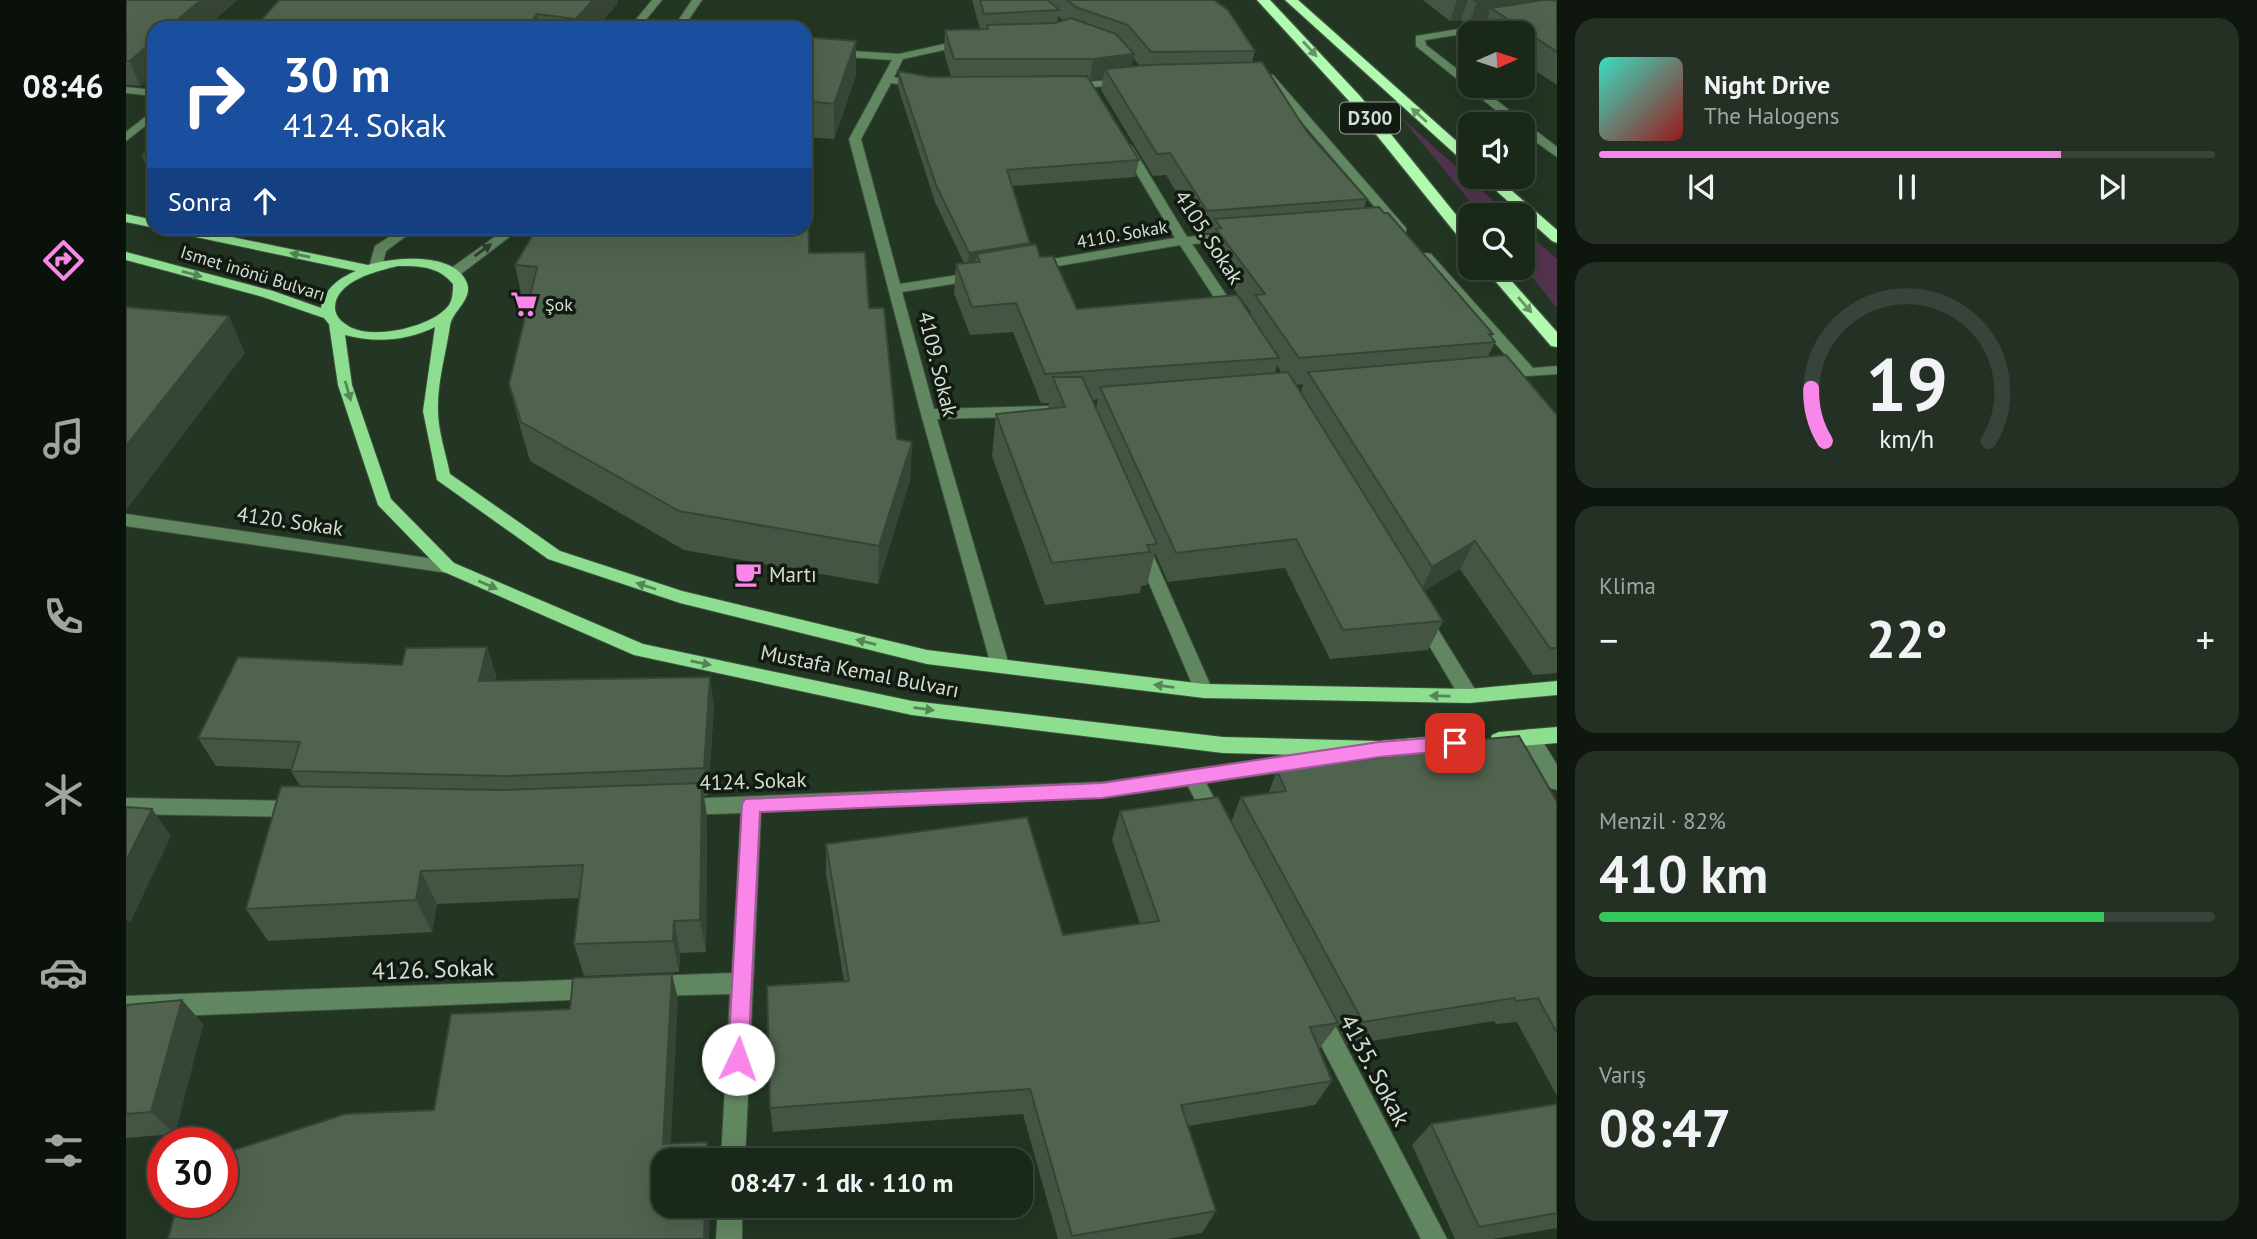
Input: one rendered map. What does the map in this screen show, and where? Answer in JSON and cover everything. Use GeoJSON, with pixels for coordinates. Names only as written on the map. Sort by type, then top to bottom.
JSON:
{"type":"FeatureCollection","features":[{"type":"Feature","properties":{"kind":"highway","name":"D300"},"geometry":{"type":"LineString","coordinates":[[1263,0],[1355,99],[1458,227]]}},
{"type":"Feature","properties":{"kind":"highway","name":"D300"},"geometry":{"type":"LineString","coordinates":[[1291,0],[1458,149]]}},
{"type":"Feature","properties":{"kind":"highway"},"geometry":{"type":"LineString","coordinates":[[1502,189],[1557,238]]}},
{"type":"Feature","properties":{"kind":"highway"},"geometry":{"type":"LineString","coordinates":[[1503,280],[1557,342]]}},
{"type":"Feature","properties":{"kind":"main road"},"geometry":{"type":"LineString","coordinates":[[126,218],[147,222]]}},
{"type":"Feature","properties":{"kind":"main road","name":"Ismet inönü Bulvarı"},"geometry":{"type":"LineString","coordinates":[[207,235],[371,268]]}},
{"type":"Feature","properties":{"kind":"main road","name":"Ismet inönü Bulvarı"},"geometry":{"type":"LineString","coordinates":[[126,256],[268,294],[333,320],[358,334],[387,336],[408,333],[444,317]]}},
{"type":"Feature","properties":{"kind":"main road"},"geometry":{"type":"LineString","coordinates":[[333,320],[328,305],[331,295],[346,281],[371,268],[420,262],[438,266],[452,274],[460,283],[460,294],[455,306],[444,317]]}},
{"type":"Feature","properties":{"kind":"main road","name":"Mustafa Kemal Bulvarı"},"geometry":{"type":"LineString","coordinates":[[444,317],[430,411],[443,476],[554,555],[680,597],[927,657],[1204,691],[1469,696],[1557,688]]}},
{"type":"Feature","properties":{"kind":"main road","name":"Mustafa Kemal Bulvarı"},"geometry":{"type":"LineString","coordinates":[[333,320],[345,385],[384,501],[448,567],[640,650],[912,708],[1223,745],[1379,750],[1557,735]]}},
{"type":"Feature","properties":{"kind":"street"},"geometry":{"type":"LineString","coordinates":[[640,21],[657,0]]}},
{"type":"Feature","properties":{"kind":"street"},"geometry":{"type":"LineString","coordinates":[[683,21],[697,0]]}},
{"type":"Feature","properties":{"kind":"street"},"geometry":{"type":"LineString","coordinates":[[1458,32],[1420,38],[1422,46],[1458,75]]}},
{"type":"Feature","properties":{"kind":"street"},"geometry":{"type":"LineString","coordinates":[[812,51],[899,57],[973,41]]}},
{"type":"Feature","properties":{"kind":"street","name":"4109. Sokak"},"geometry":{"type":"LineString","coordinates":[[899,57],[855,139],[897,289],[928,414],[1000,665]]}},
{"type":"Feature","properties":{"kind":"street"},"geometry":{"type":"LineString","coordinates":[[1262,77],[1390,225],[1530,373]]}},
{"type":"Feature","properties":{"kind":"street"},"geometry":{"type":"LineString","coordinates":[[888,79],[930,87]]}},
{"type":"Feature","properties":{"kind":"street"},"geometry":{"type":"LineString","coordinates":[[1063,86],[1093,92],[1143,80]]}},
{"type":"Feature","properties":{"kind":"street"},"geometry":{"type":"LineString","coordinates":[[126,90],[147,92]]}},
{"type":"Feature","properties":{"kind":"street"},"geometry":{"type":"LineString","coordinates":[[1487,98],[1505,112]]}},
{"type":"Feature","properties":{"kind":"street"},"geometry":{"type":"LineString","coordinates":[[126,138],[147,120]]}},
{"type":"Feature","properties":{"kind":"street","name":"4105. Sokak"},"geometry":{"type":"LineString","coordinates":[[1118,133],[1183,241],[1240,328]]}},
{"type":"Feature","properties":{"kind":"street"},"geometry":{"type":"LineString","coordinates":[[1535,136],[1557,153]]}},
{"type":"Feature","properties":{"kind":"street"},"geometry":{"type":"LineString","coordinates":[[371,268],[380,249],[401,235]]}},
{"type":"Feature","properties":{"kind":"street"},"geometry":{"type":"LineString","coordinates":[[452,274],[505,235]]}},
{"type":"Feature","properties":{"kind":"street","name":"4110. Sokak"},"geometry":{"type":"LineString","coordinates":[[1019,269],[1183,241],[1250,236]]}},
{"type":"Feature","properties":{"kind":"street"},"geometry":{"type":"LineString","coordinates":[[897,289],[992,273]]}},
{"type":"Feature","properties":{"kind":"street"},"geometry":{"type":"LineString","coordinates":[[1502,375],[1557,370]]}},
{"type":"Feature","properties":{"kind":"street"},"geometry":{"type":"LineString","coordinates":[[928,414],[1070,410]]}},
{"type":"Feature","properties":{"kind":"street","name":"4120. Sokak"},"geometry":{"type":"LineString","coordinates":[[126,520],[448,567]]}},
{"type":"Feature","properties":{"kind":"street"},"geometry":{"type":"LineString","coordinates":[[1138,538],[1204,691]]}},
{"type":"Feature","properties":{"kind":"street"},"geometry":{"type":"LineString","coordinates":[[1412,603],[1469,696]]}},
{"type":"Feature","properties":{"kind":"street"},"geometry":{"type":"LineString","coordinates":[[1530,737],[1557,782]]}},
{"type":"Feature","properties":{"kind":"street","name":"4124. Sokak"},"geometry":{"type":"LineString","coordinates":[[668,808],[1102,790],[1379,750]]}},
{"type":"Feature","properties":{"kind":"street"},"geometry":{"type":"LineString","coordinates":[[1193,777],[1225,838]]}},
{"type":"Feature","properties":{"kind":"street"},"geometry":{"type":"LineString","coordinates":[[734,1148],[751,804]]}},
{"type":"Feature","properties":{"kind":"street"},"geometry":{"type":"LineString","coordinates":[[126,806],[321,810]]}},
{"type":"Feature","properties":{"kind":"street","name":"4126. Sokak"},"geometry":{"type":"LineString","coordinates":[[126,1007],[742,983]]}},
{"type":"Feature","properties":{"kind":"street","name":"4135. Sokak"},"geometry":{"type":"LineString","coordinates":[[1307,996],[1434,1239]]}},
{"type":"Feature","properties":{"kind":"street"},"geometry":{"type":"LineString","coordinates":[[729,1239],[730,1218]]}},
{"type":"Feature","properties":{"kind":"shaded area"},"geometry":{"type":"Polygon","coordinates":[[[1401,117],[1458,169],[1458,187],[1401,117]]]}},
{"type":"Feature","properties":{"kind":"shaded area"},"geometry":{"type":"Polygon","coordinates":[[[1460,189],[1480,189],[1496,203],[1471,203],[1460,189]]]}},
{"type":"Feature","properties":{"kind":"shaded area"},"geometry":{"type":"Polygon","coordinates":[[[1535,240],[1557,259],[1557,308],[1534,280],[1535,240]]]}},
{"type":"Feature","properties":{"kind":"building"},"geometry":{"type":"Polygon","coordinates":[[[126,0],[201,0],[176,21],[147,21],[147,46],[130,61],[126,61],[126,0]]]}},
{"type":"Feature","properties":{"kind":"building"},"geometry":{"type":"Polygon","coordinates":[[[279,0],[593,0],[576,19],[537,14],[532,21],[260,21],[279,0]]]}},
{"type":"Feature","properties":{"kind":"building"},"geometry":{"type":"Polygon","coordinates":[[[980,0],[1048,0],[1059,10],[984,14],[980,0]]]}},
{"type":"Feature","properties":{"kind":"building"},"geometry":{"type":"Polygon","coordinates":[[[1067,0],[1214,0],[1228,10],[1255,51],[1151,52],[1128,25],[1076,7],[1067,0]]]}},
{"type":"Feature","properties":{"kind":"building"},"geometry":{"type":"Polygon","coordinates":[[[1543,0],[1557,2],[1557,52],[1535,37],[1535,21],[1510,21],[1491,8],[1543,0]]]}},
{"type":"Feature","properties":{"kind":"building"},"geometry":{"type":"Polygon","coordinates":[[[1071,18],[1116,34],[1134,54],[1093,59],[954,59],[945,30],[988,29],[987,25],[1055,23],[1071,18]]]}},
{"type":"Feature","properties":{"kind":"building"},"geometry":{"type":"Polygon","coordinates":[[[812,38],[856,41],[834,104],[812,102],[812,38]]]}},
{"type":"Feature","properties":{"kind":"building"},"geometry":{"type":"Polygon","coordinates":[[[1262,62],[1307,132],[1367,199],[1207,211],[1170,153],[1157,154],[1105,69],[1147,65],[1262,62]]]}},
{"type":"Feature","properties":{"kind":"building"},"geometry":{"type":"Polygon","coordinates":[[[898,71],[931,77],[1087,76],[1139,160],[1007,170],[1030,243],[969,253],[936,185],[898,71]]]}},
{"type":"Feature","properties":{"kind":"building"},"geometry":{"type":"Polygon","coordinates":[[[1379,207],[1384,213],[1388,213],[1493,334],[1489,334],[1495,342],[1299,358],[1255,295],[1265,294],[1216,229],[1221,228],[1215,219],[1379,207]]]}},
{"type":"Feature","properties":{"kind":"building"},"geometry":{"type":"Polygon","coordinates":[[[533,235],[809,235],[809,253],[865,252],[869,308],[884,308],[897,439],[912,442],[879,546],[679,511],[521,422],[509,384],[537,267],[515,265],[533,235]]]}},
{"type":"Feature","properties":{"kind":"building"},"geometry":{"type":"Polygon","coordinates":[[[1036,244],[1040,257],[1053,256],[1077,309],[1237,295],[1279,358],[1045,374],[1016,303],[972,307],[956,264],[980,262],[976,254],[1036,244]]]}},
{"type":"Feature","properties":{"kind":"building"},"geometry":{"type":"Polygon","coordinates":[[[126,307],[229,316],[126,446],[126,307]]]}},
{"type":"Feature","properties":{"kind":"building"},"geometry":{"type":"Polygon","coordinates":[[[1506,355],[1557,415],[1557,648],[1550,648],[1475,541],[1432,567],[1308,372],[1506,355]]]}},
{"type":"Feature","properties":{"kind":"building"},"geometry":{"type":"Polygon","coordinates":[[[1288,372],[1443,621],[1343,630],[1296,539],[1176,553],[1100,387],[1288,372]]]}},
{"type":"Feature","properties":{"kind":"building"},"geometry":{"type":"Polygon","coordinates":[[[1053,377],[1082,377],[1157,544],[1147,545],[1150,552],[1052,563],[996,414],[1065,407],[1053,377]]]}},
{"type":"Feature","properties":{"kind":"building"},"geometry":{"type":"Polygon","coordinates":[[[487,647],[479,681],[710,677],[704,768],[506,776],[291,771],[300,742],[198,738],[238,657],[402,665],[406,648],[487,647]]]}},
{"type":"Feature","properties":{"kind":"building"},"geometry":{"type":"Polygon","coordinates":[[[1519,736],[1557,802],[1557,1033],[1538,998],[1516,1001],[1514,998],[1363,1022],[1241,797],[1286,791],[1277,771],[1421,752],[1418,745],[1519,736]]]}},
{"type":"Feature","properties":{"kind":"building"},"geometry":{"type":"Polygon","coordinates":[[[702,783],[700,920],[674,921],[673,941],[574,944],[583,865],[421,871],[416,900],[246,909],[281,786],[503,790],[702,783]]]}},
{"type":"Feature","properties":{"kind":"building"},"geometry":{"type":"Polygon","coordinates":[[[1218,797],[1338,1023],[1310,1027],[1332,1081],[1181,1105],[1216,1211],[1072,1236],[1030,1089],[770,1108],[767,986],[849,981],[826,844],[1027,817],[1063,935],[1159,921],[1120,811],[1218,797]]]}},
{"type":"Feature","properties":{"kind":"building"},"geometry":{"type":"Polygon","coordinates":[[[126,807],[152,809],[126,861],[126,807]]]}},
{"type":"Feature","properties":{"kind":"building"},"geometry":{"type":"Polygon","coordinates":[[[672,974],[663,1144],[707,1142],[707,1148],[651,1148],[651,1218],[705,1218],[704,1239],[168,1239],[174,1218],[238,1218],[238,1149],[345,1114],[434,1110],[451,1014],[570,1009],[573,978],[672,974]]]}},
{"type":"Feature","properties":{"kind":"building"},"geometry":{"type":"Polygon","coordinates":[[[182,1000],[151,1112],[126,1114],[126,1005],[182,1000]]]}},
{"type":"Feature","properties":{"kind":"building"},"geometry":{"type":"Polygon","coordinates":[[[1557,1104],[1557,1213],[1479,1227],[1431,1124],[1557,1104]]]}},
{"type":"Feature","properties":{"kind":"place","name":"Şok"},"geometry":{"type":"Point","coordinates":[524,304]}},
{"type":"Feature","properties":{"kind":"place","name":"Martı"},"geometry":{"type":"Point","coordinates":[748,574]}},
{"type":"Feature","properties":{"kind":"route"},"geometry":{"type":"LineString","coordinates":[[738,1059],[751,804],[1102,790],[1379,750],[1455,743]]}}]}
